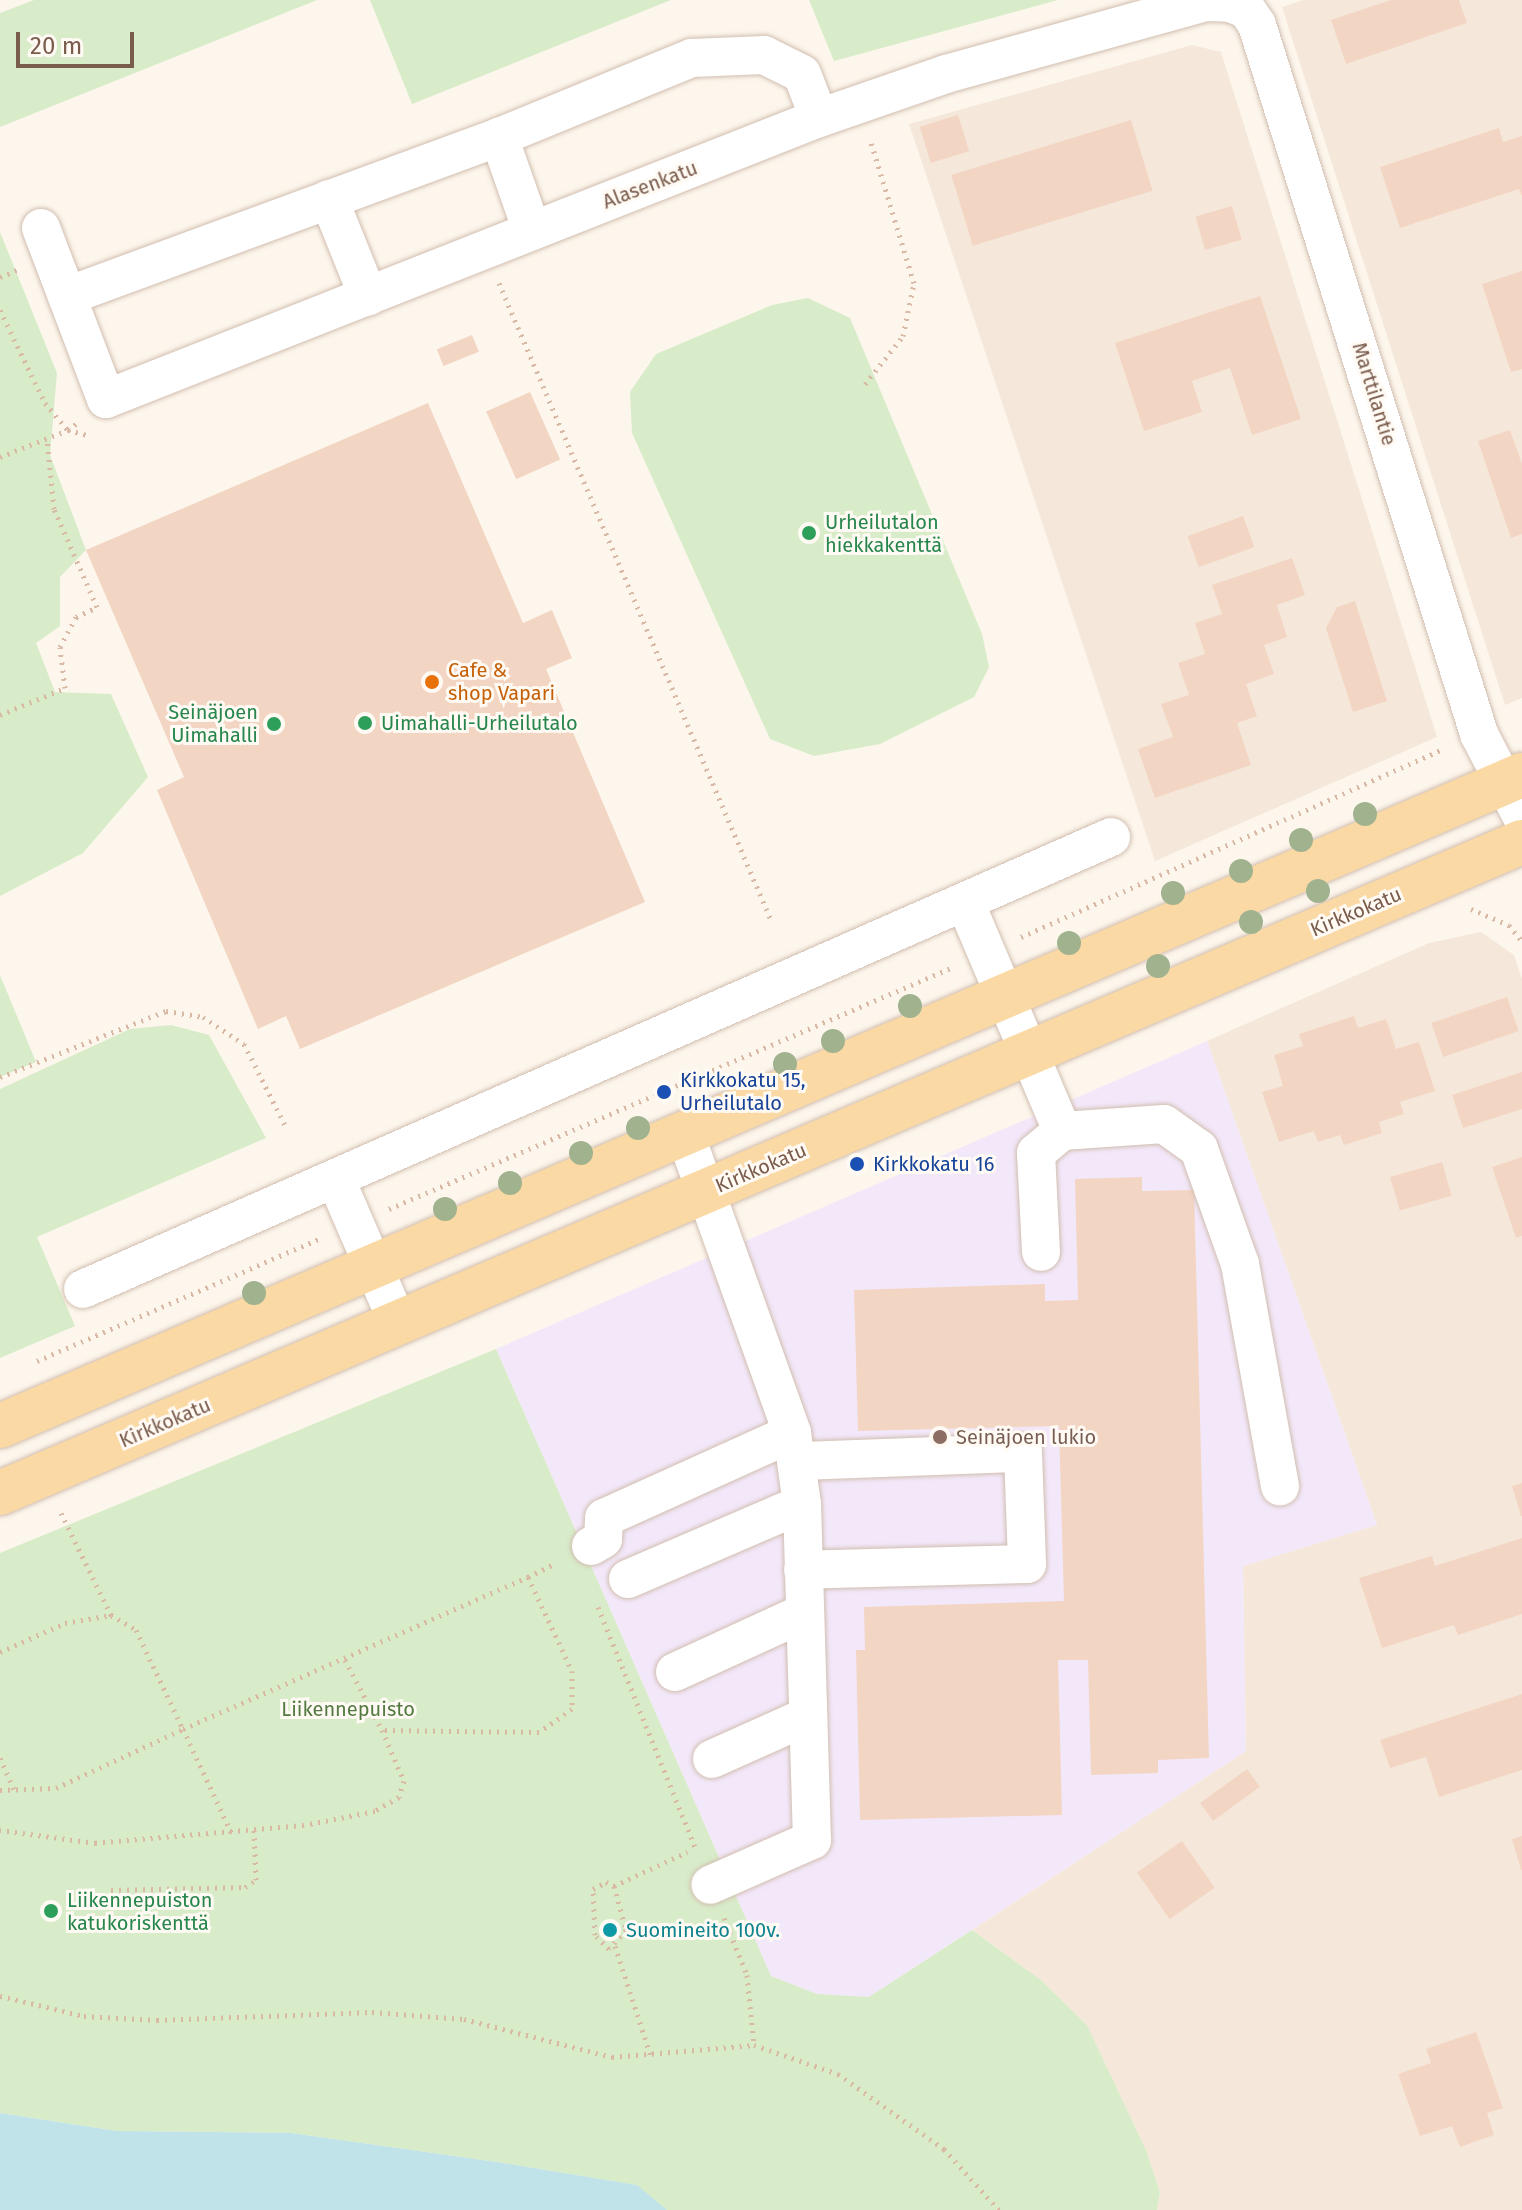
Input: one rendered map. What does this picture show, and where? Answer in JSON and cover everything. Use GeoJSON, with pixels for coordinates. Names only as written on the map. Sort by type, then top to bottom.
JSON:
{"type":"FeatureCollection","features":[{"type":"Feature","properties":{"kind":"main road"},"geometry":{"type":"LineString","coordinates":[[0,1426],[1005,993],[1516,792]]}},
{"type":"Feature","properties":{"kind":"main road","name":"Kirkkokatu"},"geometry":{"type":"LineString","coordinates":[[0,1493],[1522,842]]}},
{"type":"Feature","properties":{"kind":"street","name":"Alasenkatu"},"geometry":{"type":"LineString","coordinates":[[67,296],[106,399],[819,118],[946,74],[1205,2]]}},
{"type":"Feature","properties":{"kind":"street","name":"Marttilantie"},"geometry":{"type":"LineString","coordinates":[[1205,2],[1247,10],[1257,25],[1479,734],[1516,792]]}},
{"type":"Feature","properties":{"kind":"street"},"geometry":{"type":"LineString","coordinates":[[41,228],[67,296],[499,137],[692,58],[764,55],[802,74],[819,118]]}},
{"type":"Feature","properties":{"kind":"street"},"geometry":{"type":"LineString","coordinates":[[499,137],[532,231]]}},
{"type":"Feature","properties":{"kind":"street"},"geometry":{"type":"LineString","coordinates":[[329,199],[368,296]]}},
{"type":"Feature","properties":{"kind":"street"},"geometry":{"type":"LineString","coordinates":[[83,1289],[1111,837]]}},
{"type":"Feature","properties":{"kind":"street"},"geometry":{"type":"LineString","coordinates":[[965,902],[1062,1131]]}},
{"type":"Feature","properties":{"kind":"street"},"geometry":{"type":"LineString","coordinates":[[1041,1252],[1036,1153],[1062,1131],[1164,1124],[1199,1149],[1240,1264],[1280,1486]]}},
{"type":"Feature","properties":{"kind":"street"},"geometry":{"type":"LineString","coordinates":[[684,1131],[709,1191],[714,1228],[796,1447],[802,1504],[812,1840],[710,1885]]}},
{"type":"Feature","properties":{"kind":"street"},"geometry":{"type":"LineString","coordinates":[[336,1180],[398,1323]]}},
{"type":"Feature","properties":{"kind":"street"},"geometry":{"type":"LineString","coordinates":[[591,1546],[603,1539],[604,1518],[796,1447],[1023,1453],[1027,1564],[803,1570]]}},
{"type":"Feature","properties":{"kind":"street"},"geometry":{"type":"LineString","coordinates":[[628,1579],[802,1504]]}},
{"type":"Feature","properties":{"kind":"street"},"geometry":{"type":"LineString","coordinates":[[675,1672],[804,1613]]}},
{"type":"Feature","properties":{"kind":"street"},"geometry":{"type":"LineString","coordinates":[[712,1759],[808,1716]]}},
{"type":"Feature","properties":{"kind":"path"},"geometry":{"type":"LineString","coordinates":[[865,384],[903,336],[914,283],[867,131]]}},
{"type":"Feature","properties":{"kind":"path"},"geometry":{"type":"LineString","coordinates":[[483,284],[512,272]]}},
{"type":"Feature","properties":{"kind":"path"},"geometry":{"type":"LineString","coordinates":[[497,278],[771,920]]}},
{"type":"Feature","properties":{"kind":"path"},"geometry":{"type":"LineString","coordinates":[[0,310],[28,374],[68,430],[96,438]]}},
{"type":"Feature","properties":{"kind":"path"},"geometry":{"type":"LineString","coordinates":[[0,457],[68,430]]}},
{"type":"Feature","properties":{"kind":"path"},"geometry":{"type":"LineString","coordinates":[[0,715],[65,688],[60,647],[76,617],[97,607],[54,509],[47,439]]}},
{"type":"Feature","properties":{"kind":"path"},"geometry":{"type":"LineString","coordinates":[[28,1364],[987,952],[1450,745]]}},
{"type":"Feature","properties":{"kind":"path"},"geometry":{"type":"LineString","coordinates":[[1458,907],[1485,912],[1522,941]]}},
{"type":"Feature","properties":{"kind":"path"},"geometry":{"type":"LineString","coordinates":[[0,1077],[166,1011],[203,1017],[244,1044],[287,1129]]}},
{"type":"Feature","properties":{"kind":"path"},"geometry":{"type":"LineString","coordinates":[[59,1509],[111,1615],[136,1630],[231,1832]]}},
{"type":"Feature","properties":{"kind":"path"},"geometry":{"type":"LineString","coordinates":[[0,1790],[56,1788],[528,1577],[572,1671],[572,1709],[557,1724],[518,1735],[407,1726],[382,1730]]}},
{"type":"Feature","properties":{"kind":"path"},"geometry":{"type":"LineString","coordinates":[[594,1597],[747,1975],[754,2045]]}},
{"type":"Feature","properties":{"kind":"path"},"geometry":{"type":"LineString","coordinates":[[0,1652],[65,1623],[111,1615]]}},
{"type":"Feature","properties":{"kind":"path"},"geometry":{"type":"LineString","coordinates":[[0,1830],[96,1843],[254,1830],[375,1811],[399,1797],[404,1781],[399,1761],[345,1660]]}},
{"type":"Feature","properties":{"kind":"path"},"geometry":{"type":"LineString","coordinates":[[0,1758],[14,1789]]}},
{"type":"Feature","properties":{"kind":"path"},"geometry":{"type":"LineString","coordinates":[[111,1890],[245,1887],[256,1880],[254,1830]]}},
{"type":"Feature","properties":{"kind":"path"},"geometry":{"type":"LineString","coordinates":[[615,1946],[600,1947],[590,1901],[597,1884],[614,1886],[695,1848]]}},
{"type":"Feature","properties":{"kind":"path"},"geometry":{"type":"LineString","coordinates":[[614,1886],[626,1930],[615,1946]]}},
{"type":"Feature","properties":{"kind":"path"},"geometry":{"type":"LineString","coordinates":[[615,1946],[650,2054]]}},
{"type":"Feature","properties":{"kind":"path"},"geometry":{"type":"LineString","coordinates":[[0,1996],[84,2016],[157,2020],[372,2012],[464,2019],[612,2057],[754,2045],[838,2074],[944,2149],[999,2210]]}},
{"type":"Feature","properties":{"kind":"shaded area"},"geometry":{"type":"Polygon","coordinates":[[[1303,0],[1522,0],[1522,698],[1505,705],[1282,7],[1303,0]]]}},
{"type":"Feature","properties":{"kind":"shaded area"},"geometry":{"type":"Polygon","coordinates":[[[1192,45],[1221,52],[1437,737],[1155,861],[909,124],[1192,45]]]}},
{"type":"Feature","properties":{"kind":"shaded area"},"geometry":{"type":"Polygon","coordinates":[[[1481,932],[1514,955],[1522,979],[1522,2210],[1157,2210],[1160,2192],[1146,2150],[1087,2025],[1041,1980],[972,1930],[1246,1751],[1243,1566],[1377,1525],[1207,1041],[1429,943],[1481,932]]]}},
{"type":"Feature","properties":{"kind":"shaded area","name":"Seinäjoen lukio"},"geometry":{"type":"Polygon","coordinates":[[[1207,1041],[1377,1525],[1243,1566],[1246,1751],[869,1997],[817,1994],[771,1976],[496,1349],[1207,1041]]]}},
{"type":"Feature","properties":{"kind":"green space"},"geometry":{"type":"Polygon","coordinates":[[[34,0],[317,0],[0,127],[0,13],[34,0]]]}},
{"type":"Feature","properties":{"kind":"green space"},"geometry":{"type":"Polygon","coordinates":[[[370,0],[671,0],[412,104],[370,0]]]}},
{"type":"Feature","properties":{"kind":"green space"},"geometry":{"type":"Polygon","coordinates":[[[809,0],[1058,0],[834,61],[809,0]]]}},
{"type":"Feature","properties":{"kind":"green space"},"geometry":{"type":"Polygon","coordinates":[[[0,232],[57,373],[50,455],[86,550],[60,577],[60,626],[36,643],[55,692],[111,694],[148,777],[83,853],[0,896],[0,232]]]}},
{"type":"Feature","properties":{"kind":"green space","name":"Urheilutalon hiekkakenttä"},"geometry":{"type":"Polygon","coordinates":[[[808,298],[850,318],[982,634],[989,667],[974,697],[880,744],[814,756],[770,739],[632,433],[630,392],[656,354],[772,305],[808,298]]]}},
{"type":"Feature","properties":{"kind":"green space"},"geometry":{"type":"Polygon","coordinates":[[[0,975],[36,1062],[0,1077],[0,975]]]}},
{"type":"Feature","properties":{"kind":"green space"},"geometry":{"type":"Polygon","coordinates":[[[171,1025],[209,1035],[266,1138],[37,1237],[75,1326],[0,1358],[0,1089],[130,1029],[171,1025]]]}},
{"type":"Feature","properties":{"kind":"green space","name":"Liikennepuisto"},"geometry":{"type":"Polygon","coordinates":[[[496,1349],[771,1976],[817,1994],[869,1997],[972,1930],[1041,1980],[1087,2025],[1146,2150],[1160,2192],[1157,2210],[667,2210],[636,2185],[497,2162],[291,2133],[117,2131],[0,2113],[0,1553],[496,1349]]]}},
{"type":"Feature","properties":{"kind":"water"},"geometry":{"type":"Polygon","coordinates":[[[0,2113],[117,2131],[291,2133],[497,2162],[637,2185],[667,2210],[0,2210],[0,2113]]]}},
{"type":"Feature","properties":{"kind":"building"},"geometry":{"type":"Polygon","coordinates":[[[1391,0],[1459,0],[1467,23],[1346,64],[1331,20],[1391,0]]]}},
{"type":"Feature","properties":{"kind":"building"},"geometry":{"type":"Polygon","coordinates":[[[958,115],[969,151],[931,163],[920,127],[958,115]]]}},
{"type":"Feature","properties":{"kind":"building"},"geometry":{"type":"Polygon","coordinates":[[[1131,120],[1153,191],[973,246],[951,175],[1131,120]]]}},
{"type":"Feature","properties":{"kind":"building"},"geometry":{"type":"Polygon","coordinates":[[[1499,128],[1503,142],[1522,136],[1522,196],[1519,189],[1400,228],[1380,167],[1499,128]]]}},
{"type":"Feature","properties":{"kind":"building"},"geometry":{"type":"Polygon","coordinates":[[[1232,206],[1242,240],[1205,250],[1195,216],[1232,206]]]}},
{"type":"Feature","properties":{"kind":"building"},"geometry":{"type":"Polygon","coordinates":[[[1522,271],[1522,369],[1511,372],[1482,284],[1522,271]]]}},
{"type":"Feature","properties":{"kind":"building"},"geometry":{"type":"Polygon","coordinates":[[[1260,296],[1301,419],[1252,435],[1230,368],[1192,381],[1202,412],[1144,431],[1115,343],[1260,296]]]}},
{"type":"Feature","properties":{"kind":"building"},"geometry":{"type":"Polygon","coordinates":[[[472,335],[479,352],[444,366],[437,349],[472,335]]]}},
{"type":"Feature","properties":{"kind":"building"},"geometry":{"type":"Polygon","coordinates":[[[530,392],[560,460],[516,479],[486,412],[530,392]]]}},
{"type":"Feature","properties":{"kind":"building","name":"Uimahalli-Urheilutalo"},"geometry":{"type":"Polygon","coordinates":[[[428,403],[523,623],[552,610],[572,658],[546,669],[645,902],[300,1049],[286,1016],[258,1029],[157,790],[184,777],[86,550],[428,403]]]}},
{"type":"Feature","properties":{"kind":"building"},"geometry":{"type":"Polygon","coordinates":[[[1510,430],[1522,464],[1522,534],[1511,538],[1478,441],[1510,430]]]}},
{"type":"Feature","properties":{"kind":"building"},"geometry":{"type":"Polygon","coordinates":[[[1243,516],[1254,547],[1199,567],[1188,536],[1243,516]]]}},
{"type":"Feature","properties":{"kind":"building"},"geometry":{"type":"Polygon","coordinates":[[[1292,558],[1305,595],[1277,605],[1287,637],[1264,645],[1274,674],[1246,684],[1257,716],[1237,723],[1251,765],[1155,798],[1138,749],[1173,737],[1161,704],[1189,695],[1178,663],[1205,654],[1195,623],[1222,614],[1212,585],[1292,558]]]}},
{"type":"Feature","properties":{"kind":"building"},"geometry":{"type":"Polygon","coordinates":[[[1355,601],[1387,701],[1353,712],[1326,628],[1337,607],[1355,601]]]}},
{"type":"Feature","properties":{"kind":"building"},"geometry":{"type":"Polygon","coordinates":[[[1507,997],[1519,1031],[1443,1057],[1431,1023],[1507,997]]]}},
{"type":"Feature","properties":{"kind":"building"},"geometry":{"type":"Polygon","coordinates":[[[1354,1016],[1358,1028],[1386,1019],[1396,1049],[1419,1042],[1435,1091],[1400,1102],[1404,1114],[1379,1122],[1382,1133],[1344,1145],[1340,1135],[1318,1142],[1314,1131],[1279,1142],[1262,1092],[1283,1086],[1274,1055],[1303,1046],[1299,1034],[1354,1016]]]}},
{"type":"Feature","properties":{"kind":"building"},"geometry":{"type":"Polygon","coordinates":[[[1522,1072],[1522,1109],[1463,1128],[1452,1095],[1522,1072]]]}},
{"type":"Feature","properties":{"kind":"building"},"geometry":{"type":"Polygon","coordinates":[[[1522,1157],[1522,1236],[1516,1238],[1492,1167],[1522,1157]]]}},
{"type":"Feature","properties":{"kind":"building"},"geometry":{"type":"Polygon","coordinates":[[[1442,1162],[1452,1196],[1400,1211],[1390,1177],[1442,1162]]]}},
{"type":"Feature","properties":{"kind":"building"},"geometry":{"type":"Polygon","coordinates":[[[1142,1177],[1142,1191],[1194,1190],[1209,1758],[1158,1760],[1158,1773],[1091,1775],[1088,1660],[1058,1660],[1062,1815],[860,1820],[856,1650],[865,1650],[864,1607],[1064,1601],[1059,1426],[858,1431],[854,1290],[1045,1284],[1045,1301],[1078,1300],[1075,1179],[1142,1177]]]}},
{"type":"Feature","properties":{"kind":"building"},"geometry":{"type":"Polygon","coordinates":[[[1522,1483],[1522,1516],[1521,1516],[1512,1486],[1522,1483]]]}},
{"type":"Feature","properties":{"kind":"building"},"geometry":{"type":"Polygon","coordinates":[[[1522,1538],[1522,1614],[1458,1635],[1454,1625],[1382,1648],[1359,1578],[1432,1556],[1435,1566],[1522,1538]]]}},
{"type":"Feature","properties":{"kind":"building"},"geometry":{"type":"Polygon","coordinates":[[[1522,1694],[1522,1770],[1439,1797],[1426,1757],[1390,1768],[1380,1740],[1522,1694]]]}},
{"type":"Feature","properties":{"kind":"building"},"geometry":{"type":"Polygon","coordinates":[[[1247,1769],[1260,1787],[1213,1821],[1200,1803],[1247,1769]]]}},
{"type":"Feature","properties":{"kind":"building"},"geometry":{"type":"Polygon","coordinates":[[[1522,1836],[1522,1870],[1521,1870],[1512,1839],[1522,1836]]]}},
{"type":"Feature","properties":{"kind":"building"},"geometry":{"type":"Polygon","coordinates":[[[1182,1841],[1215,1888],[1170,1919],[1137,1873],[1182,1841]]]}},
{"type":"Feature","properties":{"kind":"building"},"geometry":{"type":"Polygon","coordinates":[[[1476,2032],[1503,2108],[1487,2113],[1494,2135],[1460,2147],[1452,2126],[1420,2136],[1398,2074],[1431,2063],[1426,2049],[1476,2032]]]}},
{"type":"Feature","properties":{"kind":"place","name":"Urheilutalon hiekkakenttä"},"geometry":{"type":"Point","coordinates":[809,533]}},
{"type":"Feature","properties":{"kind":"place","name":"Cafe & shop Vapari"},"geometry":{"type":"Point","coordinates":[432,682]}},
{"type":"Feature","properties":{"kind":"place","name":"Uimahalli-Urheilutalo"},"geometry":{"type":"Point","coordinates":[365,723]}},
{"type":"Feature","properties":{"kind":"place","name":"Seinäjoen Uimahalli"},"geometry":{"type":"Point","coordinates":[274,724]}},
{"type":"Feature","properties":{"kind":"place","name":"Kirkkokatu 15, Urheilutalo"},"geometry":{"type":"Point","coordinates":[664,1092]}},
{"type":"Feature","properties":{"kind":"place","name":"Kirkkokatu 16"},"geometry":{"type":"Point","coordinates":[857,1164]}},
{"type":"Feature","properties":{"kind":"place","name":"Seinäjoen lukio"},"geometry":{"type":"Point","coordinates":[940,1437]}},
{"type":"Feature","properties":{"kind":"place","name":"Liikennepuiston katukoriskenttä"},"geometry":{"type":"Point","coordinates":[51,1911]}},
{"type":"Feature","properties":{"kind":"place","name":"Suomineito 100v."},"geometry":{"type":"Point","coordinates":[610,1930]}}]}
